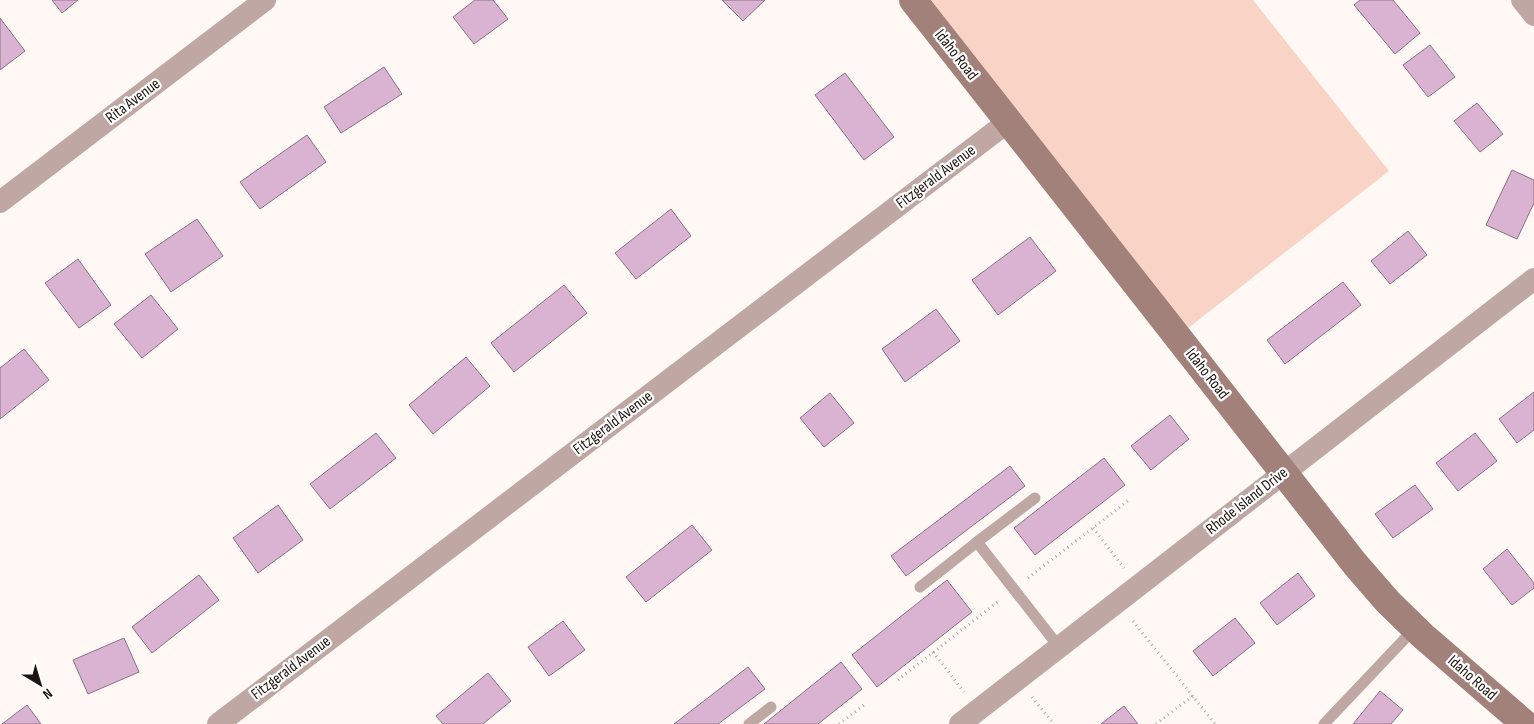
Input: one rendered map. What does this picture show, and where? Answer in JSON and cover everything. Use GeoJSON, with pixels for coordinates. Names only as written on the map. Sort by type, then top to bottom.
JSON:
{"type":"FeatureCollection","features":[{"type":"Feature","properties":{"kind":"street","name":"Rita Avenue"},"geometry":{"type":"LineString","coordinates":[[0,202],[265,0]]}},
{"type":"Feature","properties":{"kind":"street","name":"Idaho Road"},"geometry":{"type":"LineString","coordinates":[[913,0],[1355,564],[1388,602],[1514,720]]}},
{"type":"Feature","properties":{"kind":"street"},"geometry":{"type":"LineString","coordinates":[[1522,0],[1534,15]]}},
{"type":"Feature","properties":{"kind":"street","name":"Fitzgerald Avenue"},"geometry":{"type":"LineString","coordinates":[[218,724],[1009,121]]}},
{"type":"Feature","properties":{"kind":"street","name":"Rhode Island Drive"},"geometry":{"type":"LineString","coordinates":[[960,724],[1534,279]]}},
{"type":"Feature","properties":{"kind":"lane"},"geometry":{"type":"LineString","coordinates":[[920,587],[1035,498]]}},
{"type":"Feature","properties":{"kind":"lane"},"geometry":{"type":"LineString","coordinates":[[977,542],[1059,647]]}},
{"type":"Feature","properties":{"kind":"lane"},"geometry":{"type":"LineString","coordinates":[[1324,724],[1415,628]]}},
{"type":"Feature","properties":{"kind":"lane"},"geometry":{"type":"LineString","coordinates":[[750,724],[771,707]]}},
{"type":"Feature","properties":{"kind":"path"},"geometry":{"type":"LineString","coordinates":[[1093,528],[1138,586]]}},
{"type":"Feature","properties":{"kind":"path"},"geometry":{"type":"LineString","coordinates":[[1117,601],[1215,724]]}},
{"type":"Feature","properties":{"kind":"path"},"geometry":{"type":"LineString","coordinates":[[933,652],[978,710]]}},
{"type":"Feature","properties":{"kind":"path"},"geometry":{"type":"LineString","coordinates":[[1018,679],[1054,724]]}},
{"type":"Feature","properties":{"kind":"path"},"geometry":{"type":"LineString","coordinates":[[1156,724],[1193,696]]}},
{"type":"Feature","properties":{"kind":"path"},"geometry":{"type":"LineString","coordinates":[[839,724],[864,705]]}},
{"type":"Feature","properties":{"kind":"shaded area"},"geometry":{"type":"Polygon","coordinates":[[[913,0],[1253,0],[1389,171],[1178,336],[913,0]]]}},
{"type":"Feature","properties":{"kind":"building"},"geometry":{"type":"Polygon","coordinates":[[[52,0],[78,0],[62,13],[52,0]]]}},
{"type":"Feature","properties":{"kind":"building"},"geometry":{"type":"Polygon","coordinates":[[[475,0],[493,0],[508,19],[474,44],[453,17],[475,0]]]}},
{"type":"Feature","properties":{"kind":"building"},"geometry":{"type":"Polygon","coordinates":[[[722,0],[765,0],[743,21],[722,0]]]}},
{"type":"Feature","properties":{"kind":"building"},"geometry":{"type":"Polygon","coordinates":[[[1360,0],[1393,0],[1420,33],[1395,54],[1354,5],[1360,0]]]}},
{"type":"Feature","properties":{"kind":"building"},"geometry":{"type":"Polygon","coordinates":[[[0,18],[25,51],[0,70],[0,18]]]}},
{"type":"Feature","properties":{"kind":"building"},"geometry":{"type":"Polygon","coordinates":[[[1430,45],[1455,77],[1428,97],[1403,65],[1430,45]]]}},
{"type":"Feature","properties":{"kind":"building"},"geometry":{"type":"Polygon","coordinates":[[[384,67],[402,94],[341,133],[324,107],[384,67]]]}},
{"type":"Feature","properties":{"kind":"building"},"geometry":{"type":"Polygon","coordinates":[[[845,73],[894,137],[864,160],[815,95],[845,73]]]}},
{"type":"Feature","properties":{"kind":"building"},"geometry":{"type":"Polygon","coordinates":[[[1477,103],[1503,134],[1480,152],[1454,121],[1477,103]]]}},
{"type":"Feature","properties":{"kind":"building"},"geometry":{"type":"Polygon","coordinates":[[[307,135],[326,162],[260,209],[240,182],[307,135]]]}},
{"type":"Feature","properties":{"kind":"building"},"geometry":{"type":"Polygon","coordinates":[[[1512,170],[1534,180],[1534,203],[1517,239],[1486,225],[1512,170]]]}},
{"type":"Feature","properties":{"kind":"building"},"geometry":{"type":"Polygon","coordinates":[[[671,209],[691,236],[636,279],[615,253],[671,209]]]}},
{"type":"Feature","properties":{"kind":"building"},"geometry":{"type":"Polygon","coordinates":[[[197,219],[223,256],[171,292],[145,254],[197,219]]]}},
{"type":"Feature","properties":{"kind":"building"},"geometry":{"type":"Polygon","coordinates":[[[1408,231],[1427,255],[1390,284],[1371,261],[1408,231]]]}},
{"type":"Feature","properties":{"kind":"building"},"geometry":{"type":"Polygon","coordinates":[[[1030,237],[1056,271],[998,315],[972,280],[1030,237]]]}},
{"type":"Feature","properties":{"kind":"building"},"geometry":{"type":"Polygon","coordinates":[[[78,259],[111,305],[79,328],[45,283],[78,259]]]}},
{"type":"Feature","properties":{"kind":"building"},"geometry":{"type":"Polygon","coordinates":[[[1343,282],[1361,305],[1285,364],[1267,340],[1343,282]]]}},
{"type":"Feature","properties":{"kind":"building"},"geometry":{"type":"Polygon","coordinates":[[[564,285],[587,313],[514,372],[491,343],[564,285]]]}},
{"type":"Feature","properties":{"kind":"building"},"geometry":{"type":"Polygon","coordinates":[[[151,295],[178,329],[142,358],[114,324],[151,295]]]}},
{"type":"Feature","properties":{"kind":"building"},"geometry":{"type":"Polygon","coordinates":[[[936,309],[960,341],[905,382],[882,349],[936,309]]]}},
{"type":"Feature","properties":{"kind":"building"},"geometry":{"type":"Polygon","coordinates":[[[24,349],[49,380],[0,419],[0,368],[24,349]]]}},
{"type":"Feature","properties":{"kind":"building"},"geometry":{"type":"Polygon","coordinates":[[[466,357],[490,386],[433,434],[409,405],[466,357]]]}},
{"type":"Feature","properties":{"kind":"building"},"geometry":{"type":"Polygon","coordinates":[[[1534,392],[1534,430],[1517,443],[1499,419],[1534,392]]]}},
{"type":"Feature","properties":{"kind":"building"},"geometry":{"type":"Polygon","coordinates":[[[830,393],[854,423],[824,447],[800,418],[830,393]]]}},
{"type":"Feature","properties":{"kind":"building"},"geometry":{"type":"Polygon","coordinates":[[[1170,415],[1189,439],[1151,470],[1131,446],[1170,415]]]}},
{"type":"Feature","properties":{"kind":"building"},"geometry":{"type":"Polygon","coordinates":[[[376,433],[396,458],[330,509],[310,484],[376,433]]]}},
{"type":"Feature","properties":{"kind":"building"},"geometry":{"type":"Polygon","coordinates":[[[1475,433],[1497,461],[1458,491],[1436,463],[1475,433]]]}},
{"type":"Feature","properties":{"kind":"building"},"geometry":{"type":"Polygon","coordinates":[[[1104,458],[1125,485],[1035,555],[1014,528],[1104,458]]]}},
{"type":"Feature","properties":{"kind":"building"},"geometry":{"type":"Polygon","coordinates":[[[1010,466],[1025,486],[906,576],[891,556],[1010,466]]]}},
{"type":"Feature","properties":{"kind":"building"},"geometry":{"type":"Polygon","coordinates":[[[1415,485],[1433,509],[1393,538],[1375,514],[1415,485]]]}},
{"type":"Feature","properties":{"kind":"building"},"geometry":{"type":"Polygon","coordinates":[[[278,505],[303,540],[258,573],[233,538],[278,505]]]}},
{"type":"Feature","properties":{"kind":"building"},"geometry":{"type":"Polygon","coordinates":[[[692,525],[712,550],[646,602],[626,577],[692,525]]]}},
{"type":"Feature","properties":{"kind":"building"},"geometry":{"type":"Polygon","coordinates":[[[1507,549],[1534,583],[1534,588],[1512,605],[1483,569],[1507,549]]]}},
{"type":"Feature","properties":{"kind":"building"},"geometry":{"type":"Polygon","coordinates":[[[1298,573],[1315,596],[1277,625],[1260,603],[1298,573]]]}},
{"type":"Feature","properties":{"kind":"building"},"geometry":{"type":"Polygon","coordinates":[[[199,575],[219,600],[152,653],[132,627],[199,575]]]}},
{"type":"Feature","properties":{"kind":"building"},"geometry":{"type":"Polygon","coordinates":[[[947,580],[972,612],[877,687],[852,655],[947,580]]]}},
{"type":"Feature","properties":{"kind":"building"},"geometry":{"type":"Polygon","coordinates":[[[1235,618],[1255,643],[1213,676],[1193,651],[1235,618]]]}},
{"type":"Feature","properties":{"kind":"building"},"geometry":{"type":"Polygon","coordinates":[[[563,621],[585,650],[549,676],[528,647],[563,621]]]}},
{"type":"Feature","properties":{"kind":"building"},"geometry":{"type":"Polygon","coordinates":[[[124,638],[139,672],[88,694],[73,660],[124,638]]]}},
{"type":"Feature","properties":{"kind":"building"},"geometry":{"type":"Polygon","coordinates":[[[841,662],[862,689],[818,724],[764,724],[841,662]]]}},
{"type":"Feature","properties":{"kind":"building"},"geometry":{"type":"Polygon","coordinates":[[[748,667],[765,689],[718,724],[674,724],[748,667]]]}},
{"type":"Feature","properties":{"kind":"building"},"geometry":{"type":"Polygon","coordinates":[[[488,673],[511,701],[483,724],[443,724],[436,716],[488,673]]]}},
{"type":"Feature","properties":{"kind":"building"},"geometry":{"type":"Polygon","coordinates":[[[1380,691],[1403,710],[1391,724],[1353,724],[1380,691]]]}},
{"type":"Feature","properties":{"kind":"building"},"geometry":{"type":"Polygon","coordinates":[[[27,705],[41,724],[2,724],[27,705]]]}},
{"type":"Feature","properties":{"kind":"building"},"geometry":{"type":"Polygon","coordinates":[[[1124,706],[1138,724],[1101,724],[1124,706]]]}}]}
